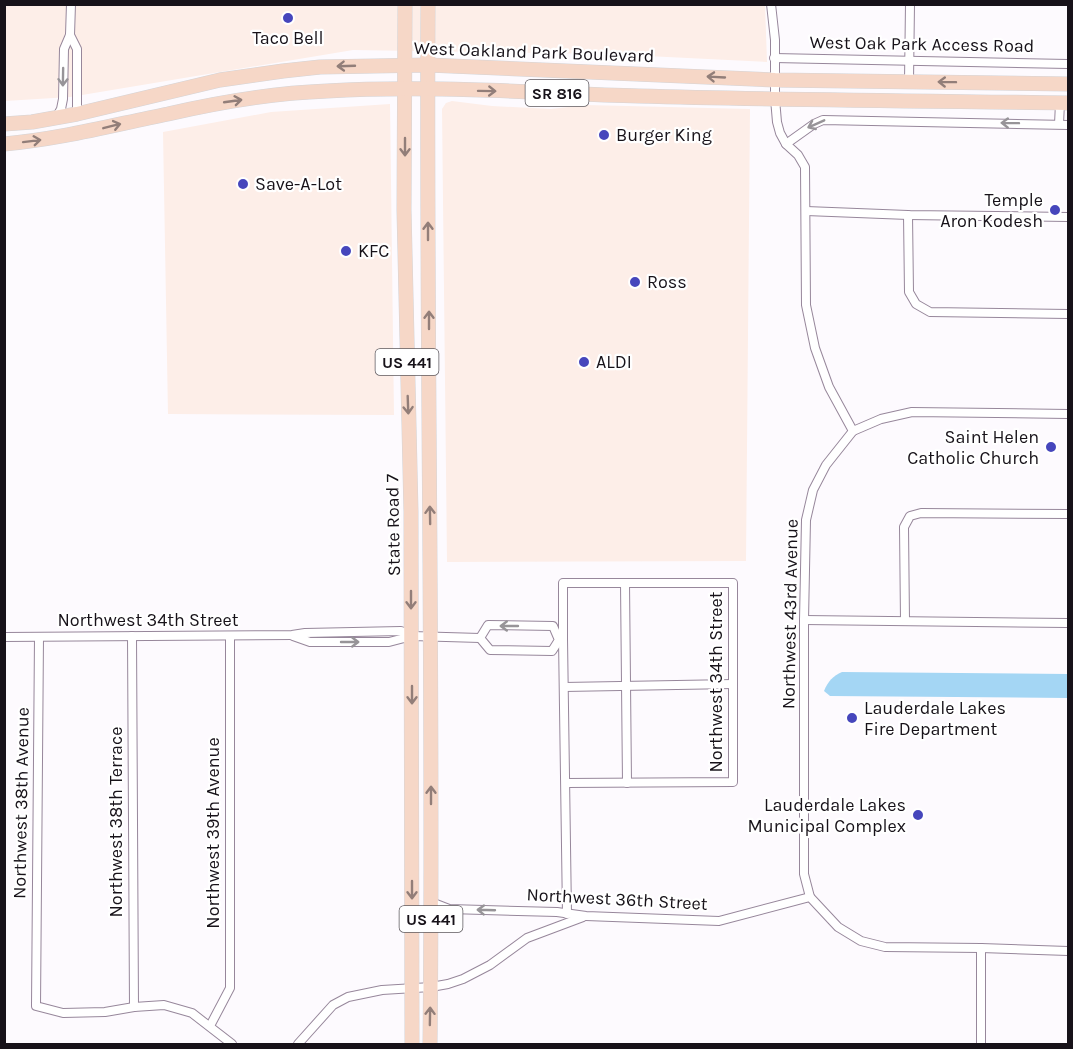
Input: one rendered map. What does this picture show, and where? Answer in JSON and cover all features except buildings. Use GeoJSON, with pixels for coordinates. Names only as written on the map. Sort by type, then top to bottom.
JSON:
{"type":"FeatureCollection","features":[{"type":"Feature","properties":{"kind":"main road","name":"State Road 7"},"geometry":{"type":"LineString","coordinates":[[405,4],[404,210],[412,636],[412,1044]]}},
{"type":"Feature","properties":{"kind":"main road","name":"State Road 7"},"geometry":{"type":"LineString","coordinates":[[428,4],[430,1044]]}},
{"type":"Feature","properties":{"kind":"main road","name":"West Oakland Park Boulevard"},"geometry":{"type":"LineString","coordinates":[[4,124],[77,114],[190,86],[239,77],[320,67],[428,65],[775,80],[1068,84]]}},
{"type":"Feature","properties":{"kind":"main road","name":"SR 816"},"geometry":{"type":"LineString","coordinates":[[4,144],[82,134],[207,105],[326,91],[428,89],[775,99],[1064,103]]}},
{"type":"Feature","properties":{"kind":"main road"},"geometry":{"type":"LineString","coordinates":[[54,138],[77,114]]}},
{"type":"Feature","properties":{"kind":"main road"},"geometry":{"type":"LineString","coordinates":[[407,363],[416,365],[421,378],[422,444],[429,465]]}},
{"type":"Feature","properties":{"kind":"street"},"geometry":{"type":"LineString","coordinates":[[56,118],[63,99],[64,50],[70,35],[71,4]]}},
{"type":"Feature","properties":{"kind":"street"},"geometry":{"type":"LineString","coordinates":[[771,4],[775,40],[775,99],[780,133],[786,144],[798,154],[805,167],[806,305],[815,348],[829,387],[853,432],[881,419],[912,412],[1068,414]]}},
{"type":"Feature","properties":{"kind":"street"},"geometry":{"type":"LineString","coordinates":[[909,81],[910,4]]}},
{"type":"Feature","properties":{"kind":"street"},"geometry":{"type":"LineString","coordinates":[[70,35],[77,49],[77,114]]}},
{"type":"Feature","properties":{"kind":"street","name":"West Oak Park Access Road"},"geometry":{"type":"LineString","coordinates":[[774,58],[1068,64]]}},
{"type":"Feature","properties":{"kind":"street"},"geometry":{"type":"LineString","coordinates":[[909,121],[910,100]]}},
{"type":"Feature","properties":{"kind":"street"},"geometry":{"type":"LineString","coordinates":[[1059,124],[1064,103]]}},
{"type":"Feature","properties":{"kind":"street"},"geometry":{"type":"LineString","coordinates":[[786,144],[814,124],[824,120],[1068,124]]}},
{"type":"Feature","properties":{"kind":"street"},"geometry":{"type":"LineString","coordinates":[[806,211],[1068,217]]}},
{"type":"Feature","properties":{"kind":"street"},"geometry":{"type":"LineString","coordinates":[[908,215],[909,292],[916,304],[930,312],[1068,314]]}},
{"type":"Feature","properties":{"kind":"street","name":"Northwest 43rd Avenue"},"geometry":{"type":"LineString","coordinates":[[810,897],[804,874],[806,520],[813,490],[826,465],[853,432]]}},
{"type":"Feature","properties":{"kind":"street"},"geometry":{"type":"LineString","coordinates":[[905,621],[904,527],[910,516],[921,513],[1068,514]]}},
{"type":"Feature","properties":{"kind":"street","name":"Northwest 34th Street"},"geometry":{"type":"LineString","coordinates":[[566,783],[733,782],[733,583],[563,583],[561,639],[564,687],[567,914]]}},
{"type":"Feature","properties":{"kind":"street"},"geometry":{"type":"LineString","coordinates":[[625,583],[627,783]]}},
{"type":"Feature","properties":{"kind":"street"},"geometry":{"type":"LineString","coordinates":[[804,620],[1068,623]]}},
{"type":"Feature","properties":{"kind":"street","name":"Northwest 34th Street"},"geometry":{"type":"LineString","coordinates":[[480,638],[488,626],[553,626],[561,639]]}},
{"type":"Feature","properties":{"kind":"street","name":"Northwest 34th Street"},"geometry":{"type":"LineString","coordinates":[[4,637],[292,635],[310,642],[389,642],[412,636],[431,636],[480,638],[490,650],[552,651],[561,639]]}},
{"type":"Feature","properties":{"kind":"street","name":"Northwest 38th Terrace"},"geometry":{"type":"LineString","coordinates":[[132,636],[134,1007]]}},
{"type":"Feature","properties":{"kind":"street","name":"Northwest 39th Avenue"},"geometry":{"type":"LineString","coordinates":[[210,1026],[230,988],[230,636]]}},
{"type":"Feature","properties":{"kind":"street","name":"Northwest 38th Avenue"},"geometry":{"type":"LineString","coordinates":[[39,637],[36,1006],[63,1013],[105,1012],[134,1007]]}},
{"type":"Feature","properties":{"kind":"street"},"geometry":{"type":"LineString","coordinates":[[564,687],[733,684]]}},
{"type":"Feature","properties":{"kind":"street"},"geometry":{"type":"LineString","coordinates":[[810,897],[838,927],[861,941],[885,947],[1068,951]]}},
{"type":"Feature","properties":{"kind":"street","name":"Northwest 36th Street"},"geometry":{"type":"LineString","coordinates":[[431,902],[448,909],[719,921],[810,897]]}},
{"type":"Feature","properties":{"kind":"street"},"geometry":{"type":"LineString","coordinates":[[298,1044],[333,1005],[348,997],[382,990],[431,987],[463,979],[490,965],[527,938],[586,916]]}},
{"type":"Feature","properties":{"kind":"street"},"geometry":{"type":"LineString","coordinates":[[981,948],[981,1044]]}},
{"type":"Feature","properties":{"kind":"street"},"geometry":{"type":"LineString","coordinates":[[134,1007],[164,1005],[192,1013],[232,1044]]}},
{"type":"Feature","properties":{"kind":"shaded area"},"geometry":{"type":"Polygon","coordinates":[[[5,5],[765,5],[767,62],[606,54],[353,50],[70,97],[5,101],[5,5]]]}},
{"type":"Feature","properties":{"kind":"shaded area"},"geometry":{"type":"Polygon","coordinates":[[[452,101],[551,109],[586,105],[750,109],[746,561],[447,562],[442,109],[446,103],[452,101]]]}},
{"type":"Feature","properties":{"kind":"shaded area"},"geometry":{"type":"Polygon","coordinates":[[[390,104],[394,415],[168,414],[163,132],[271,112],[390,104]]]}},
{"type":"Feature","properties":{"kind":"water"},"geometry":{"type":"Polygon","coordinates":[[[842,672],[1068,674],[1068,698],[830,696],[824,691],[826,687],[831,679],[842,672]]]}},
{"type":"Feature","properties":{"kind":"place","name":"Taco Bell"},"geometry":{"type":"Point","coordinates":[288,18]}},
{"type":"Feature","properties":{"kind":"place","name":"Burger King"},"geometry":{"type":"Point","coordinates":[604,135]}},
{"type":"Feature","properties":{"kind":"place","name":"Save-A-Lot"},"geometry":{"type":"Point","coordinates":[243,184]}},
{"type":"Feature","properties":{"kind":"place","name":"Temple Aron Kodesh"},"geometry":{"type":"Point","coordinates":[1055,210]}},
{"type":"Feature","properties":{"kind":"place","name":"KFC"},"geometry":{"type":"Point","coordinates":[346,251]}},
{"type":"Feature","properties":{"kind":"place","name":"Ross"},"geometry":{"type":"Point","coordinates":[635,282]}},
{"type":"Feature","properties":{"kind":"place","name":"ALDI"},"geometry":{"type":"Point","coordinates":[584,362]}},
{"type":"Feature","properties":{"kind":"place","name":"Saint Helen Catholic Church"},"geometry":{"type":"Point","coordinates":[1051,447]}},
{"type":"Feature","properties":{"kind":"place","name":"Lauderdale Lakes Fire Department"},"geometry":{"type":"Point","coordinates":[852,718]}},
{"type":"Feature","properties":{"kind":"place","name":"Lauderdale Lakes Municipal Complex"},"geometry":{"type":"Point","coordinates":[918,815]}}]}
